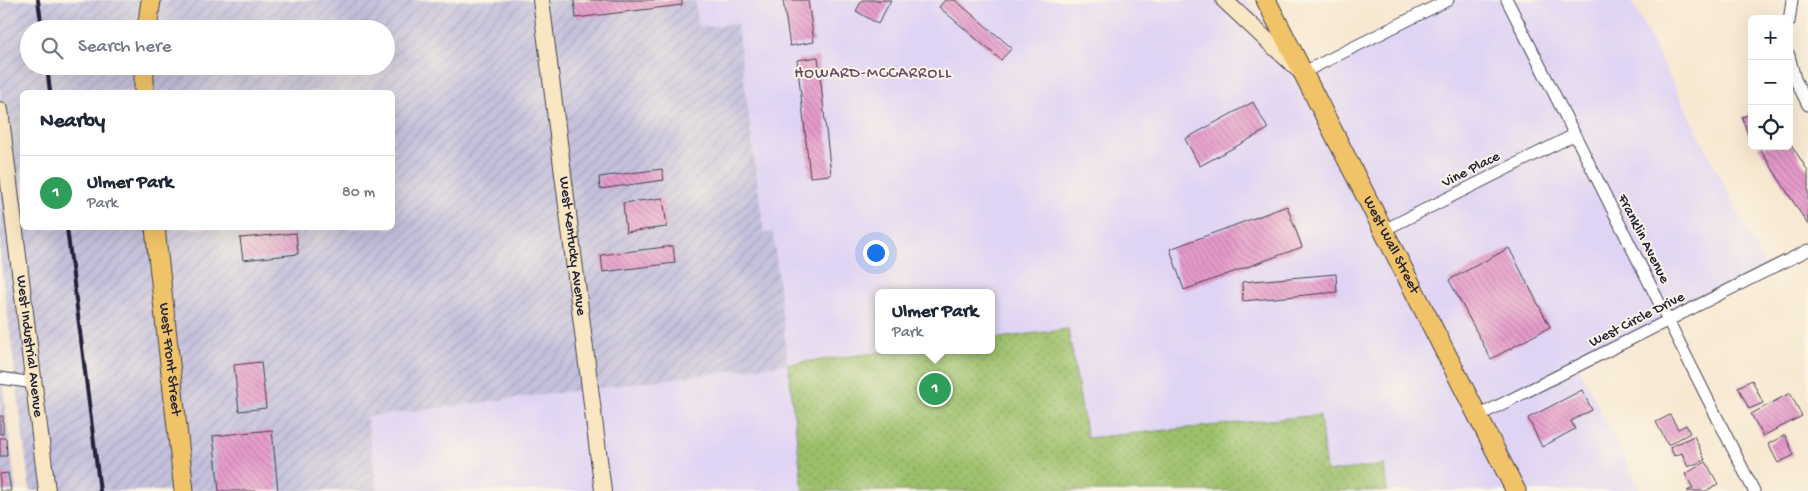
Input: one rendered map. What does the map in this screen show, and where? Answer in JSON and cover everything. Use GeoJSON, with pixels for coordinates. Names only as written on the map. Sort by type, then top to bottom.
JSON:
{"type":"FeatureCollection","features":[{"type":"Feature","properties":{"kind":"main road"},"geometry":{"type":"LineString","coordinates":[[148,20],[151,0]]}},
{"type":"Feature","properties":{"kind":"main road","name":"West Wall Street"},"geometry":{"type":"LineString","coordinates":[[1266,0],[1516,491]]}},
{"type":"Feature","properties":{"kind":"main road"},"geometry":{"type":"LineString","coordinates":[[144,75],[144,90]]}},
{"type":"Feature","properties":{"kind":"main road","name":"West Front Street"},"geometry":{"type":"LineString","coordinates":[[155,230],[184,491]]}},
{"type":"Feature","properties":{"kind":"street","name":"West Kentucky Avenue"},"geometry":{"type":"LineString","coordinates":[[541,0],[603,491]]}},
{"type":"Feature","properties":{"kind":"street"},"geometry":{"type":"LineString","coordinates":[[1224,0],[1302,73],[1448,0]]}},
{"type":"Feature","properties":{"kind":"street","name":"Franklin Avenue"},"geometry":{"type":"LineString","coordinates":[[1507,0],[1754,491]]}},
{"type":"Feature","properties":{"kind":"street"},"geometry":{"type":"LineString","coordinates":[[1790,15],[1792,0]]}},
{"type":"Feature","properties":{"kind":"street"},"geometry":{"type":"LineString","coordinates":[[1790,60],[1795,80],[1808,105]]}},
{"type":"Feature","properties":{"kind":"street","name":"West Industrial Avenue"},"geometry":{"type":"LineString","coordinates":[[0,110],[48,491]]}},
{"type":"Feature","properties":{"kind":"street","name":"Vine Place"},"geometry":{"type":"LineString","coordinates":[[1382,231],[1574,135]]}},
{"type":"Feature","properties":{"kind":"street","name":"West Circle Drive"},"geometry":{"type":"LineString","coordinates":[[1478,416],[1808,250]]}},
{"type":"Feature","properties":{"kind":"street"},"geometry":{"type":"LineString","coordinates":[[0,378],[34,383]]}},
{"type":"Feature","properties":{"kind":"shaded area"},"geometry":{"type":"Polygon","coordinates":[[[0,0],[695,0],[699,27],[737,24],[764,233],[773,232],[788,364],[367,417],[377,491],[30,491],[0,255],[0,0]]]}},
{"type":"Feature","properties":{"kind":"shaded area"},"geometry":{"type":"Polygon","coordinates":[[[695,0],[1246,0],[1290,52],[1302,76],[1453,0],[1631,0],[1767,270],[1578,366],[1641,491],[1387,491],[1383,465],[1326,473],[1320,415],[1087,438],[1068,329],[995,338],[995,289],[875,289],[875,353],[788,364],[773,232],[764,233],[737,24],[699,28],[695,0]]]}},
{"type":"Feature","properties":{"kind":"shaded area"},"geometry":{"type":"Polygon","coordinates":[[[788,364],[803,491],[377,491],[367,417],[788,364]]]}},
{"type":"Feature","properties":{"kind":"shaded area"},"geometry":{"type":"Polygon","coordinates":[[[0,367],[16,491],[0,491],[0,367]]]}},
{"type":"Feature","properties":{"kind":"green space"},"geometry":{"type":"Polygon","coordinates":[[[1068,329],[1087,438],[1320,415],[1326,472],[1384,465],[1387,491],[803,491],[788,364],[875,353],[995,354],[995,338],[1068,329]]]}},
{"type":"Feature","properties":{"kind":"building"},"geometry":{"type":"Polygon","coordinates":[[[574,0],[682,0],[682,5],[576,18],[574,0]]]}},
{"type":"Feature","properties":{"kind":"building"},"geometry":{"type":"Polygon","coordinates":[[[783,0],[808,0],[814,42],[790,46],[783,0]]]}},
{"type":"Feature","properties":{"kind":"building"},"geometry":{"type":"Polygon","coordinates":[[[862,0],[891,0],[878,24],[856,11],[862,0]]]}},
{"type":"Feature","properties":{"kind":"building"},"geometry":{"type":"Polygon","coordinates":[[[945,0],[955,0],[1012,48],[1001,60],[939,7],[945,0]]]}},
{"type":"Feature","properties":{"kind":"building"},"geometry":{"type":"Polygon","coordinates":[[[818,57],[831,175],[810,177],[797,60],[818,57]]]}},
{"type":"Feature","properties":{"kind":"building"},"geometry":{"type":"Polygon","coordinates":[[[1253,102],[1268,129],[1200,166],[1185,139],[1253,102]]]}},
{"type":"Feature","properties":{"kind":"building"},"geometry":{"type":"Polygon","coordinates":[[[1748,115],[1748,134],[1742,117],[1748,115]]]}},
{"type":"Feature","properties":{"kind":"building"},"geometry":{"type":"Polygon","coordinates":[[[1793,147],[1808,171],[1808,225],[1761,150],[1793,150],[1793,147]]]}},
{"type":"Feature","properties":{"kind":"building"},"geometry":{"type":"Polygon","coordinates":[[[662,169],[664,180],[600,189],[599,177],[662,169]]]}},
{"type":"Feature","properties":{"kind":"building"},"geometry":{"type":"Polygon","coordinates":[[[663,198],[667,227],[626,232],[623,203],[663,198]]]}},
{"type":"Feature","properties":{"kind":"building"},"geometry":{"type":"Polygon","coordinates":[[[1287,206],[1302,247],[1184,290],[1170,249],[1287,206]]]}},
{"type":"Feature","properties":{"kind":"building"},"geometry":{"type":"Polygon","coordinates":[[[296,233],[298,254],[243,260],[240,238],[296,233]]]}},
{"type":"Feature","properties":{"kind":"building"},"geometry":{"type":"Polygon","coordinates":[[[673,246],[675,263],[603,272],[601,255],[673,246]]]}},
{"type":"Feature","properties":{"kind":"building"},"geometry":{"type":"Polygon","coordinates":[[[1509,248],[1550,327],[1491,359],[1449,280],[1509,248]]]}},
{"type":"Feature","properties":{"kind":"building"},"geometry":{"type":"Polygon","coordinates":[[[1336,274],[1337,292],[1243,301],[1242,282],[1336,274]]]}},
{"type":"Feature","properties":{"kind":"building"},"geometry":{"type":"Polygon","coordinates":[[[261,362],[266,408],[239,411],[234,365],[261,362]]]}},
{"type":"Feature","properties":{"kind":"building"},"geometry":{"type":"Polygon","coordinates":[[[1752,380],[1763,403],[1749,409],[1738,387],[1752,380]]]}},
{"type":"Feature","properties":{"kind":"building"},"geometry":{"type":"Polygon","coordinates":[[[1582,390],[1592,410],[1571,421],[1575,429],[1542,447],[1528,418],[1582,390]]]}},
{"type":"Feature","properties":{"kind":"building"},"geometry":{"type":"Polygon","coordinates":[[[1790,393],[1802,416],[1763,436],[1751,414],[1790,393]]]}},
{"type":"Feature","properties":{"kind":"building"},"geometry":{"type":"Polygon","coordinates":[[[1670,415],[1678,429],[1686,425],[1690,433],[1668,445],[1656,422],[1670,415]]]}},
{"type":"Feature","properties":{"kind":"building"},"geometry":{"type":"Polygon","coordinates":[[[0,416],[3,416],[3,434],[0,434],[0,416]]]}},
{"type":"Feature","properties":{"kind":"building"},"geometry":{"type":"Polygon","coordinates":[[[272,430],[278,491],[219,491],[213,436],[272,430]]]}},
{"type":"Feature","properties":{"kind":"building"},"geometry":{"type":"Polygon","coordinates":[[[1785,435],[1794,455],[1778,463],[1768,444],[1785,435]]]}},
{"type":"Feature","properties":{"kind":"building"},"geometry":{"type":"Polygon","coordinates":[[[1694,436],[1705,460],[1688,467],[1682,453],[1674,456],[1670,447],[1694,436]]]}},
{"type":"Feature","properties":{"kind":"building"},"geometry":{"type":"Polygon","coordinates":[[[0,438],[6,438],[7,456],[0,456],[0,438]]]}},
{"type":"Feature","properties":{"kind":"building"},"geometry":{"type":"Polygon","coordinates":[[[1706,462],[1718,484],[1706,491],[1687,491],[1693,488],[1685,474],[1706,462]]]}},
{"type":"Feature","properties":{"kind":"building"},"geometry":{"type":"Polygon","coordinates":[[[8,473],[11,491],[0,491],[0,474],[8,473]]]}},
{"type":"Feature","properties":{"kind":"railway"},"geometry":{"type":"LineString","coordinates":[[38,0],[41,20]]}},
{"type":"Feature","properties":{"kind":"railway"},"geometry":{"type":"LineString","coordinates":[[48,75],[50,90]]}},
{"type":"Feature","properties":{"kind":"railway"},"geometry":{"type":"LineString","coordinates":[[67,230],[100,491]]}},
{"type":"Feature","properties":{"kind":"place","name":"Ulmer Park"},"geometry":{"type":"Point","coordinates":[935,389]}},
{"type":"Feature","properties":{"kind":"district","name":"HOWARD-MCCARROLL"},"geometry":{"type":"Point","coordinates":[873,74]}}]}
